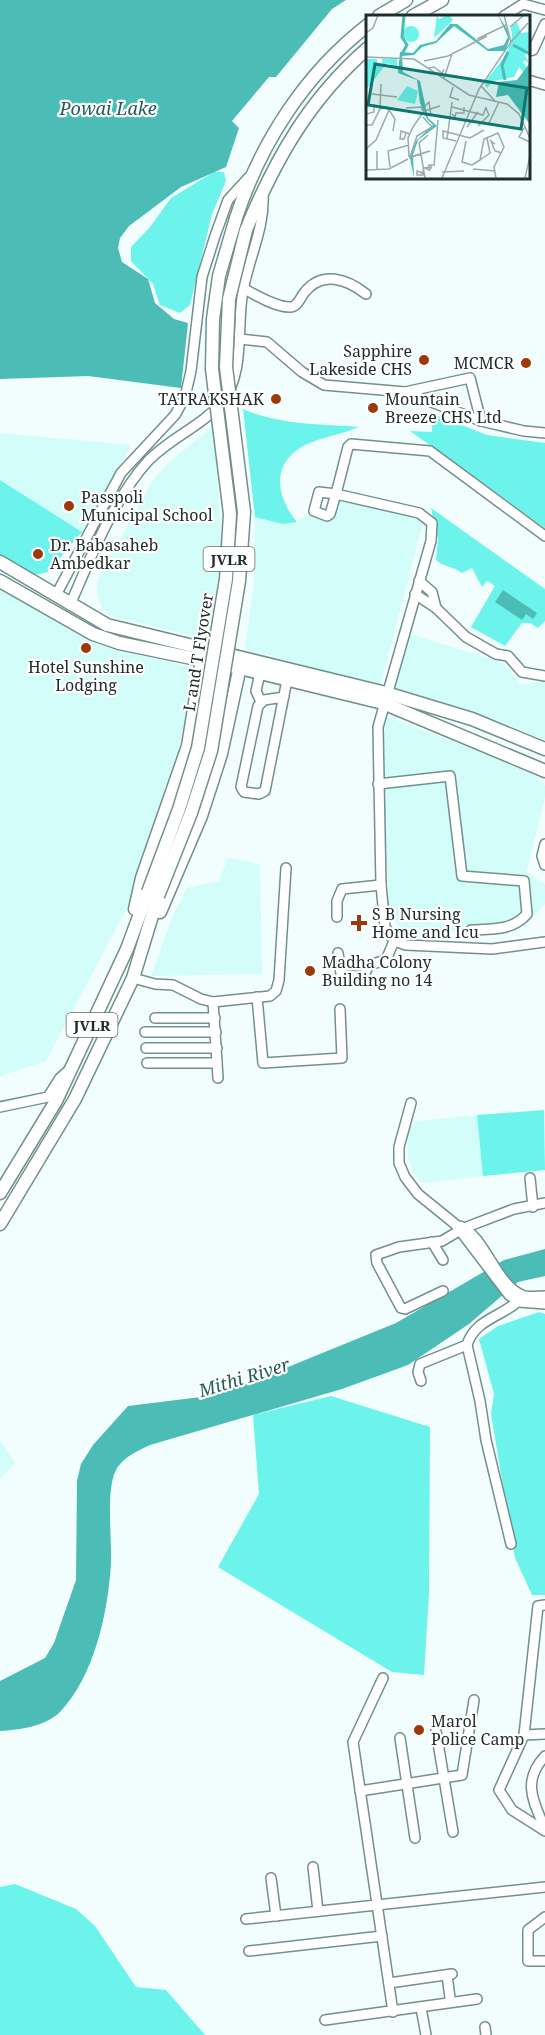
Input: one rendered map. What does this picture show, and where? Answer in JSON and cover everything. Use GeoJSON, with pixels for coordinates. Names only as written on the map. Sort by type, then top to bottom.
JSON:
{"type":"FeatureCollection","features":[{"type":"Feature","properties":{"kind":"main road"},"geometry":{"type":"LineString","coordinates":[[381,15],[406,0]]}},
{"type":"Feature","properties":{"kind":"main road"},"geometry":{"type":"LineString","coordinates":[[415,15],[442,0]]}},
{"type":"Feature","properties":{"kind":"main road","name":"JVLR"},"geometry":{"type":"LineString","coordinates":[[251,175],[294,99],[323,64],[366,27]]}},
{"type":"Feature","properties":{"kind":"main road","name":"JVLR"},"geometry":{"type":"LineString","coordinates":[[263,189],[302,118],[321,94],[366,50]]}},
{"type":"Feature","properties":{"kind":"main road","name":"L and T Flyover"},"geometry":{"type":"LineString","coordinates":[[148,927],[153,894],[198,748],[226,579],[230,514],[212,369],[213,319],[219,276],[251,175]]}},
{"type":"Feature","properties":{"kind":"main road","name":"L and T Flyover"},"geometry":{"type":"LineString","coordinates":[[127,948],[191,813],[211,751],[239,581],[244,512],[226,367],[229,299],[246,230],[263,189]]}},
{"type":"Feature","properties":{"kind":"main road"},"geometry":{"type":"LineString","coordinates":[[0,562],[107,625],[203,655]]}},
{"type":"Feature","properties":{"kind":"main road"},"geometry":{"type":"LineString","coordinates":[[0,581],[93,634],[119,643],[241,663],[471,719],[545,749]]}},
{"type":"Feature","properties":{"kind":"main road"},"geometry":{"type":"LineString","coordinates":[[49,610],[56,595]]}},
{"type":"Feature","properties":{"kind":"main road"},"geometry":{"type":"LineString","coordinates":[[64,618],[70,605]]}},
{"type":"Feature","properties":{"kind":"main road"},"geometry":{"type":"LineString","coordinates":[[127,948],[142,878],[169,807],[192,727],[203,655]]}},
{"type":"Feature","properties":{"kind":"main road"},"geometry":{"type":"LineString","coordinates":[[241,663],[260,673],[287,680],[385,698],[545,771]]}},
{"type":"Feature","properties":{"kind":"main road"},"geometry":{"type":"LineString","coordinates":[[148,927],[161,910],[201,816],[225,734],[241,663]]}},
{"type":"Feature","properties":{"kind":"main road"},"geometry":{"type":"LineString","coordinates":[[192,727],[225,734]]}},
{"type":"Feature","properties":{"kind":"main road","name":"JVLR"},"geometry":{"type":"LineString","coordinates":[[0,1224],[40,1156],[59,1130],[75,1099],[133,978],[148,927]]}},
{"type":"Feature","properties":{"kind":"main road","name":"JVLR"},"geometry":{"type":"LineString","coordinates":[[0,1193],[46,1121],[127,948]]}},
{"type":"Feature","properties":{"kind":"street"},"geometry":{"type":"LineString","coordinates":[[506,15],[523,4],[545,10]]}},
{"type":"Feature","properties":{"kind":"street"},"geometry":{"type":"LineString","coordinates":[[530,51],[534,50],[545,24]]}},
{"type":"Feature","properties":{"kind":"street"},"geometry":{"type":"LineString","coordinates":[[530,81],[545,85]]}},
{"type":"Feature","properties":{"kind":"street"},"geometry":{"type":"LineString","coordinates":[[56,595],[121,473],[169,422],[185,397],[191,371],[202,277],[228,200],[251,175]]}},
{"type":"Feature","properties":{"kind":"street"},"geometry":{"type":"LineString","coordinates":[[70,605],[134,477],[164,446],[197,424],[223,401],[232,383],[240,339],[243,288],[248,264],[264,216],[263,189]]}},
{"type":"Feature","properties":{"kind":"street"},"geometry":{"type":"LineString","coordinates":[[243,288],[261,300],[291,307],[297,304],[308,288],[325,280],[338,278],[350,281],[366,294]]}},
{"type":"Feature","properties":{"kind":"street"},"geometry":{"type":"LineString","coordinates":[[240,339],[267,342],[302,372],[324,385],[405,392],[481,421],[524,431],[545,433]]}},
{"type":"Feature","properties":{"kind":"street"},"geometry":{"type":"LineString","coordinates":[[405,392],[470,378],[481,421]]}},
{"type":"Feature","properties":{"kind":"street"},"geometry":{"type":"LineString","coordinates":[[545,536],[425,449],[351,444],[340,495],[419,513],[432,523],[432,541],[378,727],[381,885],[385,927],[394,941],[406,945],[492,949],[545,942]]}},
{"type":"Feature","properties":{"kind":"street"},"geometry":{"type":"LineString","coordinates":[[419,581],[432,592],[436,608]]}},
{"type":"Feature","properties":{"kind":"street"},"geometry":{"type":"LineString","coordinates":[[415,594],[436,608],[464,635],[496,654],[508,656],[522,672],[545,676]]}},
{"type":"Feature","properties":{"kind":"street"},"geometry":{"type":"LineString","coordinates":[[260,673],[256,691],[261,702]]}},
{"type":"Feature","properties":{"kind":"street"},"geometry":{"type":"LineString","coordinates":[[261,702],[257,710],[241,787],[244,792],[259,794],[265,791],[287,680]]}},
{"type":"Feature","properties":{"kind":"street"},"geometry":{"type":"LineString","coordinates":[[261,702],[284,697]]}},
{"type":"Feature","properties":{"kind":"street"},"geometry":{"type":"LineString","coordinates":[[378,784],[450,776],[462,876],[524,881],[527,914],[520,922],[510,928],[471,930]]}},
{"type":"Feature","properties":{"kind":"street"},"geometry":{"type":"LineString","coordinates":[[545,844],[542,856],[545,865]]}},
{"type":"Feature","properties":{"kind":"street"},"geometry":{"type":"LineString","coordinates":[[133,978],[173,986],[213,1002],[270,996],[276,991],[279,980],[286,868]]}},
{"type":"Feature","properties":{"kind":"street"},"geometry":{"type":"LineString","coordinates":[[337,917],[337,901],[342,889],[381,885]]}},
{"type":"Feature","properties":{"kind":"street"},"geometry":{"type":"LineString","coordinates":[[338,953],[341,974],[363,977],[369,965],[386,960],[394,941]]}},
{"type":"Feature","properties":{"kind":"street"},"geometry":{"type":"LineString","coordinates":[[257,997],[263,1063],[342,1058],[340,1009]]}},
{"type":"Feature","properties":{"kind":"street"},"geometry":{"type":"LineString","coordinates":[[213,1002],[218,1078]]}},
{"type":"Feature","properties":{"kind":"street"},"geometry":{"type":"LineString","coordinates":[[155,1018],[214,1018]]}},
{"type":"Feature","properties":{"kind":"street"},"geometry":{"type":"LineString","coordinates":[[145,1032],[216,1032]]}},
{"type":"Feature","properties":{"kind":"street"},"geometry":{"type":"LineString","coordinates":[[146,1048],[217,1048]]}},
{"type":"Feature","properties":{"kind":"street"},"geometry":{"type":"LineString","coordinates":[[147,1063],[218,1063]]}},
{"type":"Feature","properties":{"kind":"street"},"geometry":{"type":"LineString","coordinates":[[0,1108],[48,1097],[60,1078],[71,1069]]}},
{"type":"Feature","properties":{"kind":"street"},"geometry":{"type":"LineString","coordinates":[[411,1103],[399,1147],[399,1163],[405,1177],[418,1194],[459,1228],[511,1293],[521,1299],[545,1304]]}},
{"type":"Feature","properties":{"kind":"street"},"geometry":{"type":"LineString","coordinates":[[530,1178],[533,1207]]}},
{"type":"Feature","properties":{"kind":"street"},"geometry":{"type":"LineString","coordinates":[[443,1291],[405,1309],[401,1308],[376,1258],[380,1253],[399,1247],[432,1242],[459,1228],[514,1209],[545,1203]]}},
{"type":"Feature","properties":{"kind":"street"},"geometry":{"type":"LineString","coordinates":[[432,1242],[443,1260]]}},
{"type":"Feature","properties":{"kind":"street"},"geometry":{"type":"LineString","coordinates":[[511,1544],[486,1440],[479,1392],[467,1345],[470,1336],[480,1325],[521,1299],[545,1296]]}},
{"type":"Feature","properties":{"kind":"street"},"geometry":{"type":"LineString","coordinates":[[421,1381],[418,1372],[420,1364],[467,1345]]}},
{"type":"Feature","properties":{"kind":"street"},"geometry":{"type":"LineString","coordinates":[[545,1605],[538,1606],[525,1735],[499,1790],[512,1810],[545,1830]]}},
{"type":"Feature","properties":{"kind":"street"},"geometry":{"type":"LineString","coordinates":[[383,1678],[353,1742],[393,2012]]}},
{"type":"Feature","properties":{"kind":"street"},"geometry":{"type":"LineString","coordinates":[[360,1791],[462,1775],[474,1700]]}},
{"type":"Feature","properties":{"kind":"street"},"geometry":{"type":"LineString","coordinates":[[436,1731],[453,1832]]}},
{"type":"Feature","properties":{"kind":"street"},"geometry":{"type":"LineString","coordinates":[[525,1735],[545,1734]]}},
{"type":"Feature","properties":{"kind":"street"},"geometry":{"type":"LineString","coordinates":[[400,1738],[415,1838]]}},
{"type":"Feature","properties":{"kind":"street"},"geometry":{"type":"LineString","coordinates":[[545,1756],[533,1776],[530,1790],[545,1830]]}},
{"type":"Feature","properties":{"kind":"street"},"geometry":{"type":"LineString","coordinates":[[312,1867],[318,1911]]}},
{"type":"Feature","properties":{"kind":"street"},"geometry":{"type":"LineString","coordinates":[[271,1878],[276,1916]]}},
{"type":"Feature","properties":{"kind":"street"},"geometry":{"type":"LineString","coordinates":[[246,1919],[545,1887]]}},
{"type":"Feature","properties":{"kind":"street"},"geometry":{"type":"LineString","coordinates":[[545,1917],[528,1930],[528,1961],[545,1961]]}},
{"type":"Feature","properties":{"kind":"street"},"geometry":{"type":"LineString","coordinates":[[249,1951],[382,1936]]}},
{"type":"Feature","properties":{"kind":"street"},"geometry":{"type":"LineString","coordinates":[[389,1983],[450,1974],[450,1998]]}},
{"type":"Feature","properties":{"kind":"street"},"geometry":{"type":"LineString","coordinates":[[325,2020],[477,1999]]}},
{"type":"Feature","properties":{"kind":"street"},"geometry":{"type":"LineString","coordinates":[[421,2008],[426,2035]]}},
{"type":"Feature","properties":{"kind":"shaded area"},"geometry":{"type":"Polygon","coordinates":[[[214,172],[224,172],[226,181],[212,214],[190,305],[180,313],[160,305],[153,284],[131,261],[131,247],[150,227],[171,198],[214,172]]]}},
{"type":"Feature","properties":{"kind":"shaded area"},"geometry":{"type":"Polygon","coordinates":[[[243,409],[285,421],[359,427],[306,445],[290,456],[284,464],[280,484],[282,493],[290,513],[297,522],[283,524],[255,517],[243,409]]]}},
{"type":"Feature","properties":{"kind":"shaded area"},"geometry":{"type":"Polygon","coordinates":[[[431,413],[487,435],[545,443],[545,528],[410,431],[432,432],[431,413]]]}},
{"type":"Feature","properties":{"kind":"shaded area"},"geometry":{"type":"Polygon","coordinates":[[[214,425],[222,551],[209,640],[110,616],[101,606],[96,590],[99,576],[153,480],[173,459],[214,425]]]}},
{"type":"Feature","properties":{"kind":"shaded area","name":"Passpoli Municipal School"},"geometry":{"type":"Polygon","coordinates":[[[0,433],[131,445],[82,532],[0,480],[0,433]]]}},
{"type":"Feature","properties":{"kind":"shaded area"},"geometry":{"type":"Polygon","coordinates":[[[0,480],[82,532],[48,572],[23,578],[0,567],[0,480]]]}},
{"type":"Feature","properties":{"kind":"shaded area"},"geometry":{"type":"Polygon","coordinates":[[[333,498],[420,517],[423,523],[380,686],[245,649],[254,583],[255,517],[283,524],[297,522],[309,514],[325,517],[333,498]]]}},
{"type":"Feature","properties":{"kind":"shaded area"},"geometry":{"type":"Polygon","coordinates":[[[431,508],[545,589],[545,621],[538,628],[530,623],[522,623],[505,646],[471,627],[495,586],[487,581],[482,587],[472,568],[462,573],[436,560],[438,539],[431,508]]]}},
{"type":"Feature","properties":{"kind":"shaded area"},"geometry":{"type":"Polygon","coordinates":[[[0,589],[100,646],[196,668],[173,775],[130,902],[46,1061],[0,1076],[0,589]]]}},
{"type":"Feature","properties":{"kind":"shaded area"},"geometry":{"type":"Polygon","coordinates":[[[410,634],[503,663],[522,685],[545,681],[545,740],[500,721],[395,690],[410,634]]]}},
{"type":"Feature","properties":{"kind":"shaded area"},"geometry":{"type":"Polygon","coordinates":[[[386,716],[527,770],[545,785],[545,797],[526,872],[545,884],[545,904],[526,925],[496,935],[401,929],[389,912],[382,748],[386,716]]]}},
{"type":"Feature","properties":{"kind":"shaded area"},"geometry":{"type":"Polygon","coordinates":[[[228,858],[260,864],[262,974],[151,976],[173,915],[187,888],[219,881],[228,858]]]}},
{"type":"Feature","properties":{"kind":"shaded area"},"geometry":{"type":"Polygon","coordinates":[[[544,1110],[545,1170],[483,1176],[477,1115],[544,1110]]]}},
{"type":"Feature","properties":{"kind":"shaded area"},"geometry":{"type":"Polygon","coordinates":[[[477,1115],[483,1176],[422,1183],[414,1173],[408,1157],[407,1131],[416,1121],[477,1115]]]}},
{"type":"Feature","properties":{"kind":"shaded area"},"geometry":{"type":"Polygon","coordinates":[[[539,1312],[545,1314],[545,1595],[532,1595],[515,1558],[491,1414],[494,1394],[479,1339],[498,1326],[539,1312]]]}},
{"type":"Feature","properties":{"kind":"shaded area"},"geometry":{"type":"Polygon","coordinates":[[[331,1396],[430,1427],[429,1593],[424,1675],[392,1672],[218,1567],[259,1494],[253,1415],[331,1396]]]}},
{"type":"Feature","properties":{"kind":"shaded area"},"geometry":{"type":"Polygon","coordinates":[[[0,1440],[15,1463],[0,1479],[0,1440]]]}},
{"type":"Feature","properties":{"kind":"shaded area"},"geometry":{"type":"Polygon","coordinates":[[[15,1884],[76,1909],[95,1926],[136,1987],[166,1990],[205,2035],[0,2035],[0,1887],[15,1884]]]}},
{"type":"Feature","properties":{"kind":"water","name":"Powai Lake"},"geometry":{"type":"Polygon","coordinates":[[[0,0],[346,0],[332,9],[276,77],[269,77],[232,121],[239,128],[226,167],[181,187],[129,226],[120,238],[118,248],[122,262],[148,279],[155,303],[174,319],[188,323],[181,388],[88,376],[0,379],[0,0]]]}},
{"type":"Feature","properties":{"kind":"water"},"geometry":{"type":"Polygon","coordinates":[[[503,590],[537,613],[533,619],[526,614],[522,620],[495,602],[503,590]]]}},
{"type":"Feature","properties":{"kind":"water"},"geometry":{"type":"Polygon","coordinates":[[[545,1249],[545,1276],[518,1282],[469,1324],[408,1365],[342,1389],[150,1445],[125,1459],[115,1472],[112,1481],[111,1563],[107,1602],[91,1662],[72,1697],[54,1717],[32,1726],[0,1731],[0,1681],[45,1658],[54,1643],[76,1580],[77,1481],[81,1464],[93,1445],[128,1406],[201,1397],[261,1378],[396,1323],[504,1260],[545,1249]]]}},
{"type":"Feature","properties":{"kind":"place","name":"Sapphire Lakeside CHS"},"geometry":{"type":"Point","coordinates":[424,360]}},
{"type":"Feature","properties":{"kind":"place","name":"MCMCR"},"geometry":{"type":"Point","coordinates":[526,363]}},
{"type":"Feature","properties":{"kind":"place","name":"TATRAKSHAK"},"geometry":{"type":"Point","coordinates":[276,399]}},
{"type":"Feature","properties":{"kind":"place","name":"Mountain Breeze CHS Ltd"},"geometry":{"type":"Point","coordinates":[373,408]}},
{"type":"Feature","properties":{"kind":"place","name":"Passpoli Municipal School"},"geometry":{"type":"Point","coordinates":[69,506]}},
{"type":"Feature","properties":{"kind":"place","name":"Dr. Babasaheb Ambedkar"},"geometry":{"type":"Point","coordinates":[38,554]}},
{"type":"Feature","properties":{"kind":"place","name":"Hotel Sunshine Lodging"},"geometry":{"type":"Point","coordinates":[86,648]}},
{"type":"Feature","properties":{"kind":"place","name":"S B Nursing Home and Icu"},"geometry":{"type":"Point","coordinates":[359,923]}},
{"type":"Feature","properties":{"kind":"place","name":"Madha Colony Building no 14"},"geometry":{"type":"Point","coordinates":[310,971]}},
{"type":"Feature","properties":{"kind":"place","name":"Marol Police Camp"},"geometry":{"type":"Point","coordinates":[419,1730]}},
{"type":"Feature","properties":{"kind":"water label","name":"Mithi River"},"geometry":{"type":"Point","coordinates":[244,1377]}}]}
